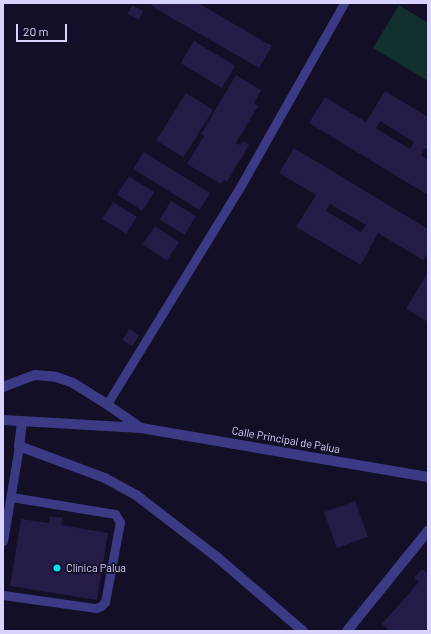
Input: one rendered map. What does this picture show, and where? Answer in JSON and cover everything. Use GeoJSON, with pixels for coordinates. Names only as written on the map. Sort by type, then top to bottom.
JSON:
{"type":"FeatureCollection","features":[{"type":"Feature","properties":{"kind":"street","name":"Calle Principal de Palua"},"geometry":{"type":"LineString","coordinates":[[3,387],[35,375],[56,377],[73,383],[107,404],[140,428]]}},
{"type":"Feature","properties":{"kind":"street","name":"Calle Principal de Palua"},"geometry":{"type":"LineString","coordinates":[[3,420],[140,428],[428,477]]}},
{"type":"Feature","properties":{"kind":"street"},"geometry":{"type":"LineString","coordinates":[[22,422],[19,446],[106,478],[136,495],[218,558],[304,631]]}},
{"type":"Feature","properties":{"kind":"street"},"geometry":{"type":"LineString","coordinates":[[347,631],[428,531]]}},
{"type":"Feature","properties":{"kind":"lane"},"geometry":{"type":"LineString","coordinates":[[107,404],[240,187],[344,3]]}},
{"type":"Feature","properties":{"kind":"lane"},"geometry":{"type":"LineString","coordinates":[[3,381],[35,375]]}},
{"type":"Feature","properties":{"kind":"lane"},"geometry":{"type":"LineString","coordinates":[[3,541],[19,446]]}},
{"type":"Feature","properties":{"kind":"lane"},"geometry":{"type":"LineString","coordinates":[[3,595],[96,608],[101,606],[105,602],[120,522],[114,514],[11,497]]}},
{"type":"Feature","properties":{"kind":"green space"},"geometry":{"type":"Polygon","coordinates":[[[399,5],[428,23],[428,81],[373,48],[399,5]]]}},
{"type":"Feature","properties":{"kind":"building"},"geometry":{"type":"Polygon","coordinates":[[[153,3],[198,3],[272,46],[259,68],[151,6],[153,3]]]}},
{"type":"Feature","properties":{"kind":"building"},"geometry":{"type":"Polygon","coordinates":[[[132,5],[143,11],[139,20],[127,14],[132,5]]]}},
{"type":"Feature","properties":{"kind":"building"},"geometry":{"type":"Polygon","coordinates":[[[194,41],[235,66],[222,88],[181,63],[194,41]]]}},
{"type":"Feature","properties":{"kind":"building"},"geometry":{"type":"Polygon","coordinates":[[[236,75],[261,90],[254,103],[258,106],[236,143],[240,145],[243,141],[249,145],[227,182],[224,180],[221,184],[187,164],[204,136],[201,134],[236,75]]]}},
{"type":"Feature","properties":{"kind":"building"},"geometry":{"type":"Polygon","coordinates":[[[385,91],[428,117],[428,150],[425,148],[421,155],[428,160],[428,195],[309,123],[325,97],[366,122],[385,91]],[[380,121],[376,128],[410,149],[414,142],[380,121]]]}},
{"type":"Feature","properties":{"kind":"building"},"geometry":{"type":"Polygon","coordinates":[[[186,93],[213,110],[183,157],[156,140],[186,93]]]}},
{"type":"Feature","properties":{"kind":"building"},"geometry":{"type":"Polygon","coordinates":[[[294,148],[428,229],[428,252],[423,260],[378,233],[361,265],[296,227],[316,195],[279,173],[294,148]],[[330,204],[326,211],[361,232],[366,225],[330,204]]]}},
{"type":"Feature","properties":{"kind":"building"},"geometry":{"type":"Polygon","coordinates":[[[144,152],[210,193],[200,210],[133,169],[144,152]]]}},
{"type":"Feature","properties":{"kind":"building"},"geometry":{"type":"Polygon","coordinates":[[[129,176],[154,192],[142,211],[117,194],[129,176]]]}},
{"type":"Feature","properties":{"kind":"building"},"geometry":{"type":"Polygon","coordinates":[[[171,201],[196,216],[185,235],[160,220],[171,201]]]}},
{"type":"Feature","properties":{"kind":"building"},"geometry":{"type":"Polygon","coordinates":[[[113,202],[137,217],[126,234],[102,219],[113,202]]]}},
{"type":"Feature","properties":{"kind":"building"},"geometry":{"type":"Polygon","coordinates":[[[155,226],[179,242],[167,260],[143,244],[155,226]]]}},
{"type":"Feature","properties":{"kind":"building"},"geometry":{"type":"Polygon","coordinates":[[[428,272],[428,322],[406,309],[428,272]]]}},
{"type":"Feature","properties":{"kind":"building"},"geometry":{"type":"Polygon","coordinates":[[[129,329],[139,335],[133,346],[122,340],[129,329]]]}},
{"type":"Feature","properties":{"kind":"building"},"geometry":{"type":"Polygon","coordinates":[[[355,501],[368,537],[337,548],[324,512],[355,501]]]}},
{"type":"Feature","properties":{"kind":"building"},"geometry":{"type":"Polygon","coordinates":[[[50,516],[63,518],[61,525],[108,533],[97,600],[10,586],[21,519],[49,523],[50,516]]]}},
{"type":"Feature","properties":{"kind":"building"},"geometry":{"type":"Polygon","coordinates":[[[422,569],[428,574],[428,631],[390,631],[382,624],[419,582],[414,578],[422,569]]]}},
{"type":"Feature","properties":{"kind":"place","name":"Clínica Palua"},"geometry":{"type":"Point","coordinates":[57,568]}}]}
